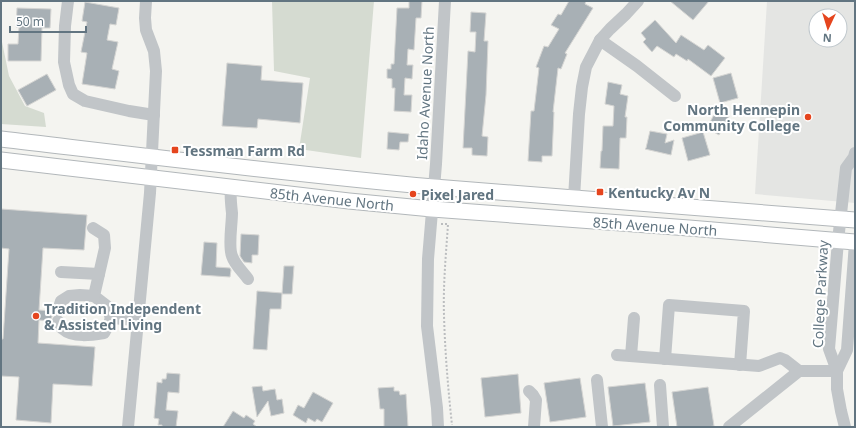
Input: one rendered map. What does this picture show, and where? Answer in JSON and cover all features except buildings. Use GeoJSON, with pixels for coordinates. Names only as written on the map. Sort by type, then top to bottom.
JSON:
{"type":"FeatureCollection","features":[{"type":"Feature","properties":{"kind":"main road","name":"85th Avenue North"},"geometry":{"type":"LineString","coordinates":[[1,139],[311,176],[434,188],[848,219]]}},
{"type":"Feature","properties":{"kind":"main road","name":"85th Avenue North"},"geometry":{"type":"LineString","coordinates":[[1,160],[349,202],[689,228],[855,243]]}},
{"type":"Feature","properties":{"kind":"street"},"geometry":{"type":"LineString","coordinates":[[68,1],[65,26],[64,62],[72,94],[85,101],[154,115]]}},
{"type":"Feature","properties":{"kind":"street"},"geometry":{"type":"LineString","coordinates":[[128,427],[137,320],[146,242],[156,71],[154,51],[146,30],[146,1]]}},
{"type":"Feature","properties":{"kind":"street","name":"Idaho Avenue North"},"geometry":{"type":"LineString","coordinates":[[438,427],[427,326],[428,259],[434,188],[445,1]]}},
{"type":"Feature","properties":{"kind":"street"},"geometry":{"type":"LineString","coordinates":[[574,198],[579,114],[586,67],[600,40],[638,1]]}},
{"type":"Feature","properties":{"kind":"street"},"geometry":{"type":"LineString","coordinates":[[600,40],[637,66],[675,96]]}},
{"type":"Feature","properties":{"kind":"street","name":"College Parkway"},"geometry":{"type":"LineString","coordinates":[[845,427],[837,388],[837,371],[829,349],[838,241],[848,219],[846,168],[855,157]]}},
{"type":"Feature","properties":{"kind":"street"},"geometry":{"type":"LineString","coordinates":[[231,188],[230,196],[232,212],[230,246],[232,256],[238,267],[248,279]]}},
{"type":"Feature","properties":{"kind":"street"},"geometry":{"type":"LineString","coordinates":[[93,228],[104,235],[105,248],[94,296]]}},
{"type":"Feature","properties":{"kind":"street","name":"College Parkway"},"geometry":{"type":"LineString","coordinates":[[837,371],[847,350],[855,243]]}},
{"type":"Feature","properties":{"kind":"street"},"geometry":{"type":"LineString","coordinates":[[61,272],[99,274]]}},
{"type":"Feature","properties":{"kind":"street"},"geometry":{"type":"LineString","coordinates":[[69,296],[94,296],[107,306],[111,318],[104,332],[89,335],[74,334],[63,329],[58,316],[61,301],[69,296]]}},
{"type":"Feature","properties":{"kind":"street"},"geometry":{"type":"LineString","coordinates":[[665,359],[669,305],[744,311],[740,364]]}},
{"type":"Feature","properties":{"kind":"street"},"geometry":{"type":"LineString","coordinates":[[111,318],[137,320]]}},
{"type":"Feature","properties":{"kind":"street"},"geometry":{"type":"LineString","coordinates":[[631,356],[634,318]]}},
{"type":"Feature","properties":{"kind":"street"},"geometry":{"type":"LineString","coordinates":[[617,355],[759,366],[780,358],[799,371],[837,371]]}},
{"type":"Feature","properties":{"kind":"street"},"geometry":{"type":"LineString","coordinates":[[729,427],[799,371]]}},
{"type":"Feature","properties":{"kind":"street"},"geometry":{"type":"LineString","coordinates":[[597,380],[602,427]]}},
{"type":"Feature","properties":{"kind":"street"},"geometry":{"type":"LineString","coordinates":[[660,385],[663,427]]}},
{"type":"Feature","properties":{"kind":"street"},"geometry":{"type":"LineString","coordinates":[[529,391],[534,395],[536,400],[534,427]]}},
{"type":"Feature","properties":{"kind":"path"},"geometry":{"type":"LineString","coordinates":[[448,224],[444,314],[452,425]]}},
{"type":"Feature","properties":{"kind":"shaded area"},"geometry":{"type":"Polygon","coordinates":[[[272,1],[374,1],[361,158],[299,149],[310,78],[274,71],[272,1]]]}},
{"type":"Feature","properties":{"kind":"shaded area","name":"North Hennepin Community College"},"geometry":{"type":"Polygon","coordinates":[[[767,1],[855,1],[855,203],[755,194],[767,1]]]}},
{"type":"Feature","properties":{"kind":"shaded area"},"geometry":{"type":"Polygon","coordinates":[[[1,37],[9,76],[25,106],[44,113],[46,127],[1,124],[1,37]]]}},
{"type":"Feature","properties":{"kind":"place","name":"North Hennepin Community College"},"geometry":{"type":"Point","coordinates":[808,117]}},
{"type":"Feature","properties":{"kind":"place","name":"Tessman Farm Rd"},"geometry":{"type":"Point","coordinates":[175,150]}},
{"type":"Feature","properties":{"kind":"place","name":"Kentucky Av N"},"geometry":{"type":"Point","coordinates":[600,192]}},
{"type":"Feature","properties":{"kind":"place","name":"Pixel Jared"},"geometry":{"type":"Point","coordinates":[413,194]}},
{"type":"Feature","properties":{"kind":"place","name":"Tradition Independent & Assisted Living"},"geometry":{"type":"Point","coordinates":[36,316]}}]}
